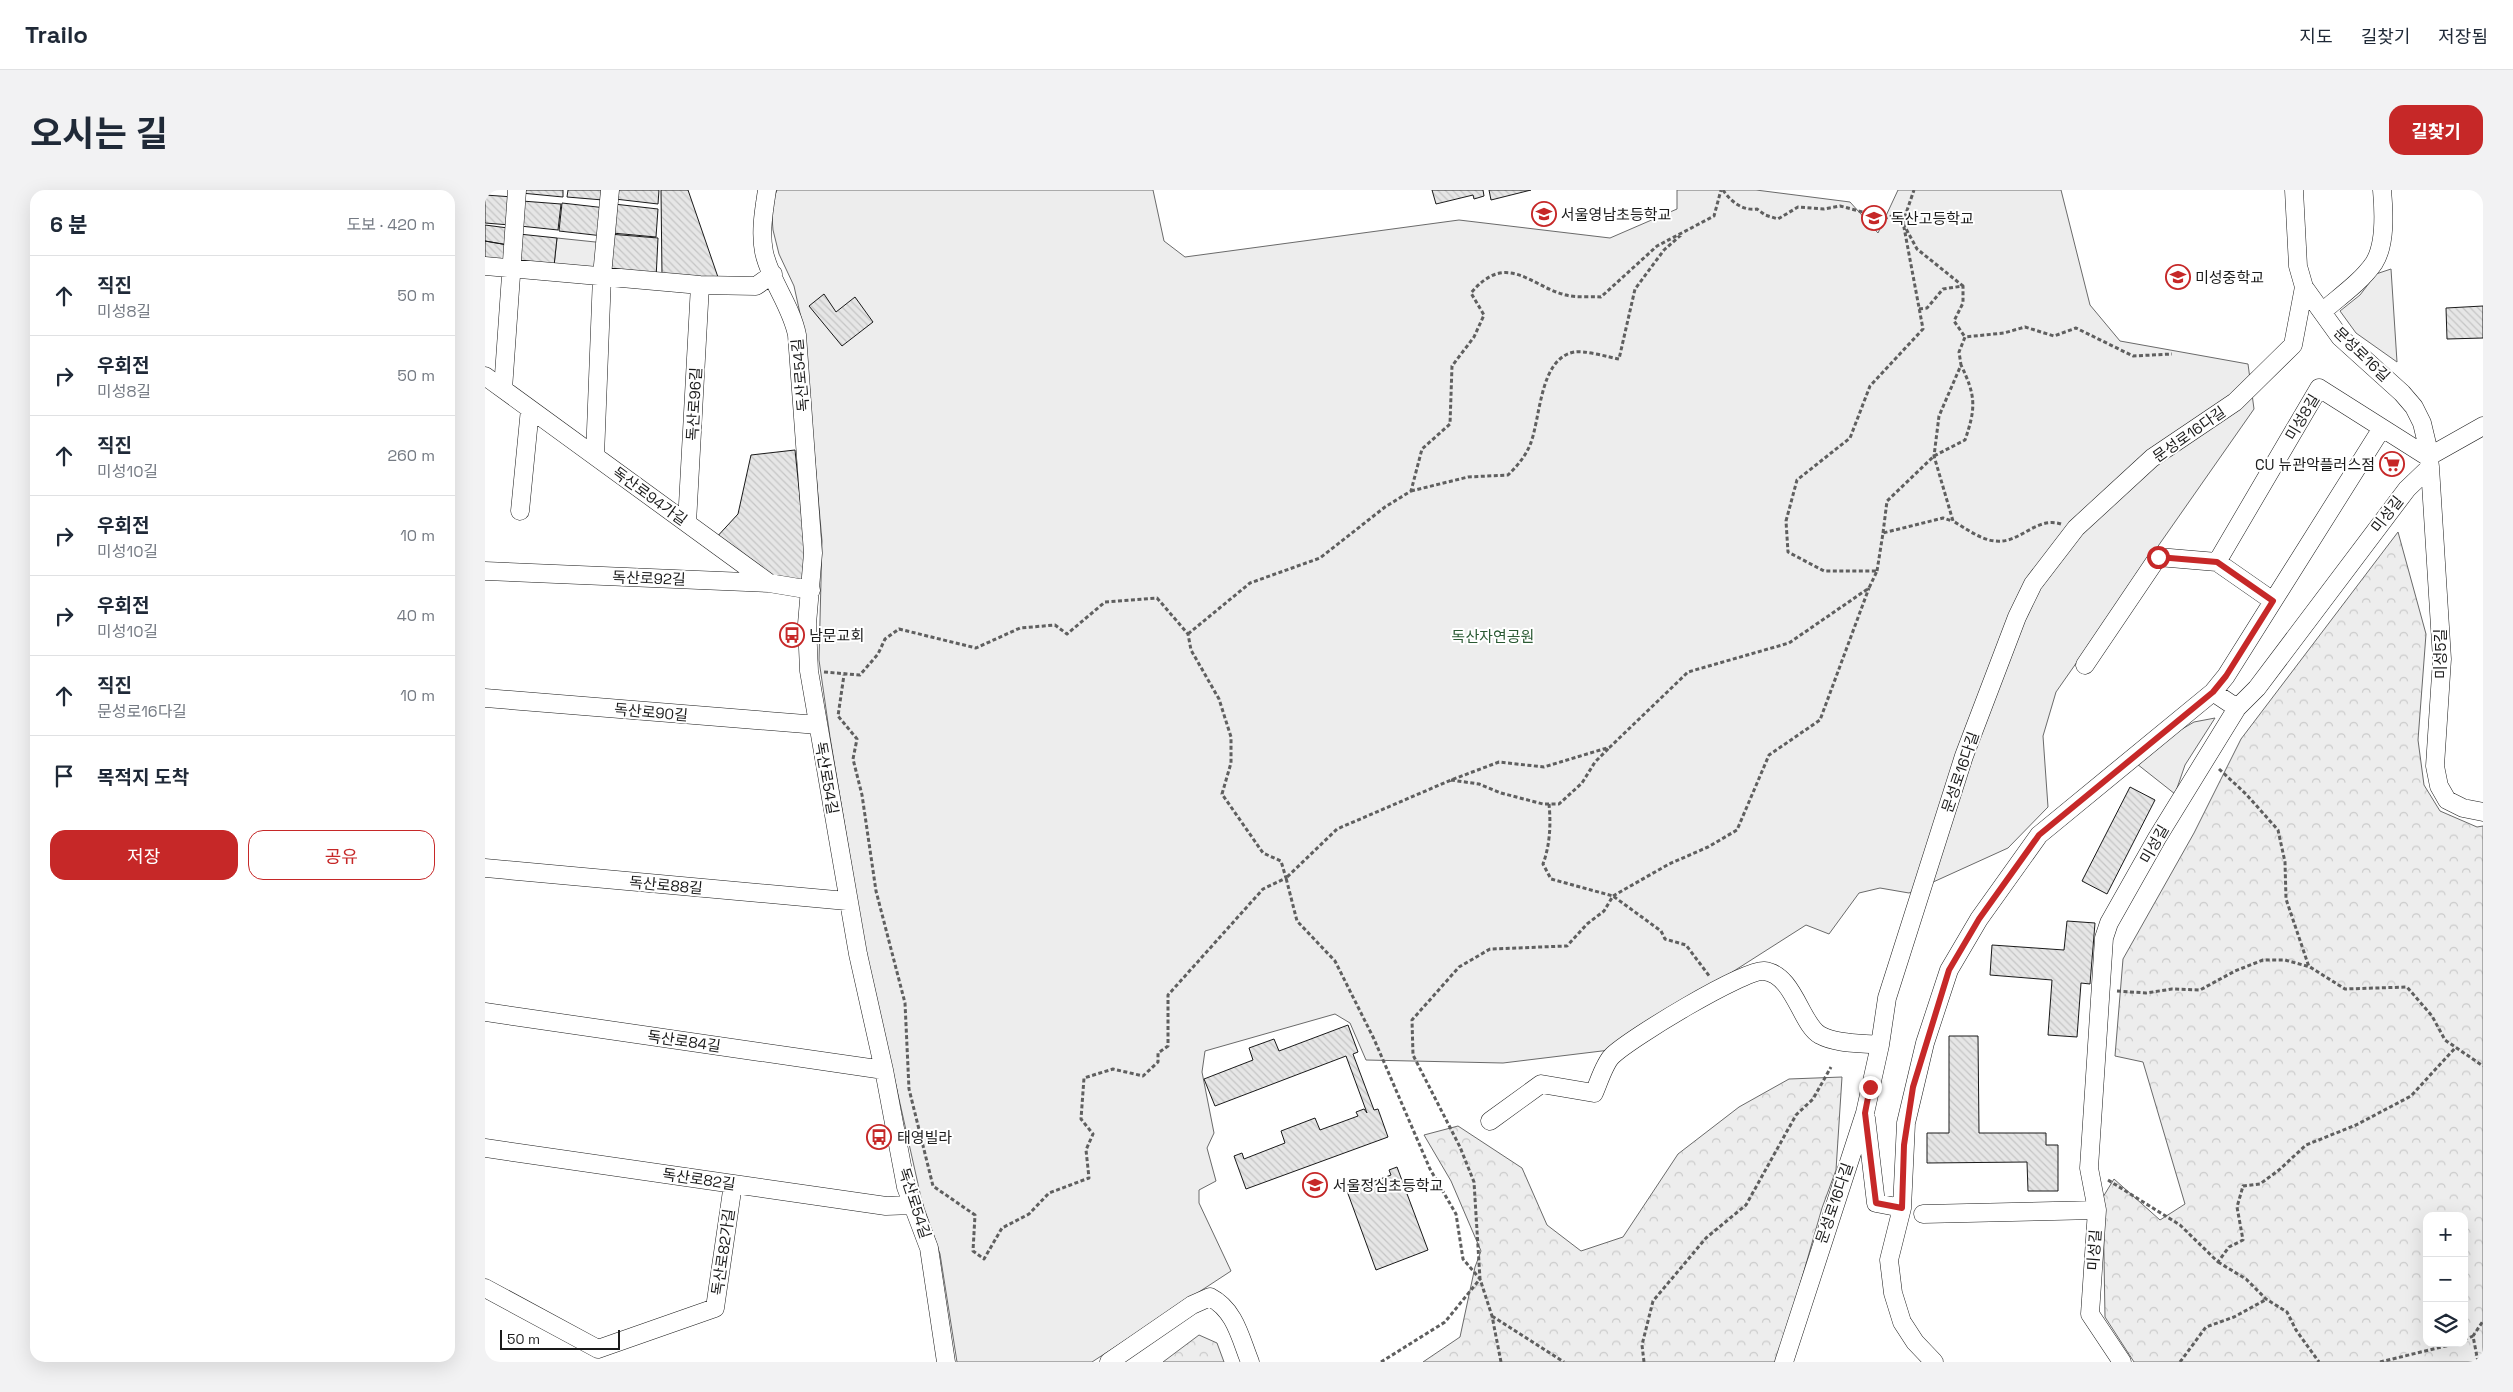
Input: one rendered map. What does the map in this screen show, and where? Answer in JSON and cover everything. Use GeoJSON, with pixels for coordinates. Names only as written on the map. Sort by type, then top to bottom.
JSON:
{"type":"FeatureCollection","features":[{"type":"Feature","properties":{"kind":"street"},"geometry":{"type":"LineString","coordinates":[[503,389],[517,190]]}},
{"type":"Feature","properties":{"kind":"street"},"geometry":{"type":"LineString","coordinates":[[595,456],[602,276],[610,190]]}},
{"type":"Feature","properties":{"kind":"street","name":"독산로54길"},"geometry":{"type":"LineString","coordinates":[[767,190],[763,227],[764,252],[794,320],[797,335],[811,501],[813,553],[807,624],[809,671],[847,902],[906,1187],[929,1248],[945,1362]]}},
{"type":"Feature","properties":{"kind":"street","name":"문성로16길"},"geometry":{"type":"LineString","coordinates":[[2294,190],[2297,266],[2304,287],[2340,337],[2402,393],[2414,407],[2427,444],[2429,462]]}},
{"type":"Feature","properties":{"kind":"street"},"geometry":{"type":"LineString","coordinates":[[2322,312],[2374,263],[2381,245],[2384,210],[2382,190]]}},
{"type":"Feature","properties":{"kind":"street"},"geometry":{"type":"LineString","coordinates":[[485,266],[700,285],[756,286],[773,274]]}},
{"type":"Feature","properties":{"kind":"street","name":"독산로96길"},"geometry":{"type":"LineString","coordinates":[[687,523],[700,285]]}},
{"type":"Feature","properties":{"kind":"street","name":"문성로16다길"},"geometry":{"type":"LineString","coordinates":[[1784,1362],[1865,1113],[1880,1045],[1887,998],[1971,737],[2017,617],[2033,584],[2073,532],[2152,458],[2235,402],[2293,345],[2304,287]]}},
{"type":"Feature","properties":{"kind":"street","name":"독산로94가길"},"geometry":{"type":"LineString","coordinates":[[485,376],[769,583]]}},
{"type":"Feature","properties":{"kind":"street","name":"미성8길"},"geometry":{"type":"LineString","coordinates":[[2217,562],[2319,388],[2382,428],[2429,462]]}},
{"type":"Feature","properties":{"kind":"street"},"geometry":{"type":"LineString","coordinates":[[520,510],[530,410]]}},
{"type":"Feature","properties":{"kind":"street","name":"미성길"},"geometry":{"type":"LineString","coordinates":[[2122,1362],[2090,1314],[2097,1210],[2089,1168],[2104,938],[2109,923],[2157,838],[2237,708],[2257,688],[2429,462],[2483,426]]}},
{"type":"Feature","properties":{"kind":"street"},"geometry":{"type":"LineString","coordinates":[[1934,1362],[1915,1342],[1902,1322],[1893,1293],[1889,1260],[1902,1208],[1906,1123],[1920,1061],[1949,970],[1979,919],[2039,835],[2213,692],[2226,676],[2382,428]]}},
{"type":"Feature","properties":{"kind":"street","name":"미성5길"},"geometry":{"type":"LineString","coordinates":[[2429,462],[2442,659],[2435,766],[2439,786],[2447,800],[2463,808],[2483,812]]}},
{"type":"Feature","properties":{"kind":"street"},"geometry":{"type":"LineString","coordinates":[[2085,665],[2158,557],[2217,562],[2273,601]]}},
{"type":"Feature","properties":{"kind":"street","name":"독산로92길"},"geometry":{"type":"LineString","coordinates":[[485,571],[769,583],[811,590]]}},
{"type":"Feature","properties":{"kind":"street"},"geometry":{"type":"LineString","coordinates":[[2213,692],[2237,708]]}},
{"type":"Feature","properties":{"kind":"street","name":"독산로90길"},"geometry":{"type":"LineString","coordinates":[[485,698],[818,725]]}},
{"type":"Feature","properties":{"kind":"street","name":"독산로88길"},"geometry":{"type":"LineString","coordinates":[[485,868],[847,902]]}},
{"type":"Feature","properties":{"kind":"street"},"geometry":{"type":"LineString","coordinates":[[1490,1121],[1541,1084],[1594,1093],[1611,1056],[1686,1007],[1744,975],[1764,971],[1783,980],[1818,1034],[1829,1039],[1880,1045]]}},
{"type":"Feature","properties":{"kind":"street","name":"독산로84길"},"geometry":{"type":"LineString","coordinates":[[485,1012],[883,1070]]}},
{"type":"Feature","properties":{"kind":"street"},"geometry":{"type":"LineString","coordinates":[[1865,1113],[1876,1203],[1902,1208]]}},
{"type":"Feature","properties":{"kind":"street","name":"독산로82길"},"geometry":{"type":"LineString","coordinates":[[485,1148],[886,1206],[914,1205]]}},
{"type":"Feature","properties":{"kind":"street","name":"독산로82가길"},"geometry":{"type":"LineString","coordinates":[[485,1288],[598,1349],[715,1308],[733,1184]]}},
{"type":"Feature","properties":{"kind":"street"},"geometry":{"type":"LineString","coordinates":[[1923,1214],[2097,1210]]}},
{"type":"Feature","properties":{"kind":"street"},"geometry":{"type":"LineString","coordinates":[[1109,1362],[1192,1305],[1210,1298],[1222,1304],[1234,1320],[1250,1362]]}},
{"type":"Feature","properties":{"kind":"path"},"geometry":{"type":"LineString","coordinates":[[1722,190],[1730,200],[1749,210],[1757,209],[1765,215],[1778,219],[1798,207],[1824,209],[1840,206],[1863,210],[1876,217],[1886,218],[1898,214],[1917,248],[1963,286]]}},
{"type":"Feature","properties":{"kind":"path"},"geometry":{"type":"LineString","coordinates":[[1411,491],[1422,448],[1450,424],[1452,366],[1474,337],[1484,315],[1471,293],[1479,283],[1497,274],[1521,274],[1565,295],[1601,297],[1657,246],[1713,216],[1722,190]]}},
{"type":"Feature","properties":{"kind":"path"},"geometry":{"type":"LineString","coordinates":[[1877,571],[1824,571],[1787,552],[1786,521],[1797,480],[1851,438],[1870,386],[1923,329],[1903,222],[1914,190]]}},
{"type":"Feature","properties":{"kind":"path"},"geometry":{"type":"LineString","coordinates":[[1188,634],[1250,583],[1320,558],[1385,507],[1411,491],[1468,477],[1507,475],[1523,459],[1531,444],[1550,370],[1559,359],[1575,352],[1619,359],[1635,290],[1664,250],[1685,231]]}},
{"type":"Feature","properties":{"kind":"path"},"geometry":{"type":"LineString","coordinates":[[1919,309],[1927,308],[1943,290],[1963,286]]}},
{"type":"Feature","properties":{"kind":"path"},"geometry":{"type":"LineString","coordinates":[[1963,286],[1963,302],[1954,321],[1965,337]]}},
{"type":"Feature","properties":{"kind":"path"},"geometry":{"type":"LineString","coordinates":[[1965,337],[2004,333],[2025,327],[2054,336],[2076,328],[2133,356],[2172,354]]}},
{"type":"Feature","properties":{"kind":"path"},"geometry":{"type":"LineString","coordinates":[[1501,1362],[1492,1316],[1480,1279],[1474,1182],[1460,1148],[1413,1055],[1412,1020],[1459,967],[1490,949],[1567,946],[1587,924],[1603,911],[1613,896],[1669,864],[1708,847],[1737,830],[1769,756],[1820,720],[1877,571],[1887,502],[1934,456],[1965,440],[1973,417],[1972,388],[1961,365],[1959,352],[1965,337]]}},
{"type":"Feature","properties":{"kind":"path"},"geometry":{"type":"LineString","coordinates":[[1953,521],[1934,456],[1939,416],[1961,365]]}},
{"type":"Feature","properties":{"kind":"path"},"geometry":{"type":"LineString","coordinates":[[1883,533],[1943,518],[1953,521],[1973,533],[1995,541],[2018,538],[2037,524],[2059,522],[2073,532]]}},
{"type":"Feature","properties":{"kind":"path"},"geometry":{"type":"LineString","coordinates":[[1451,780],[1479,784],[1501,794],[1549,804],[1559,804],[1582,783],[1595,762],[1688,672],[1789,643],[1869,588]]}},
{"type":"Feature","properties":{"kind":"path"},"geometry":{"type":"LineString","coordinates":[[809,671],[860,675],[878,654],[885,639],[899,629],[976,648],[1020,628],[1055,625],[1067,634],[1105,602],[1157,598],[1188,634],[1191,650],[1219,698],[1231,736],[1231,763],[1222,794],[1263,852],[1281,861],[1297,921],[1335,961],[1374,1039],[1430,1169],[1456,1214],[1463,1259],[1480,1279]]}},
{"type":"Feature","properties":{"kind":"path"},"geometry":{"type":"LineString","coordinates":[[844,675],[838,716],[857,739],[853,759],[862,794],[876,890],[905,1003],[909,1089],[933,1186],[975,1215],[973,1251],[984,1259],[1002,1228],[1029,1214],[1049,1193],[1089,1178],[1086,1150],[1093,1134],[1081,1119],[1084,1078],[1113,1069],[1143,1076],[1158,1062],[1158,1053],[1167,1046],[1167,995],[1263,889],[1286,878],[1337,829],[1451,780],[1499,762],[1544,767],[1610,747]]}},
{"type":"Feature","properties":{"kind":"path"},"geometry":{"type":"LineString","coordinates":[[2207,757],[2246,794],[2278,830],[2285,862],[2286,899],[2310,967]]}},
{"type":"Feature","properties":{"kind":"path"},"geometry":{"type":"LineString","coordinates":[[1549,804],[1551,823],[1548,851],[1543,864],[1551,879],[1613,896],[1661,931],[1665,939],[1686,944],[1718,990]]}},
{"type":"Feature","properties":{"kind":"path"},"geometry":{"type":"LineString","coordinates":[[2100,990],[2146,993],[2172,989],[2200,990],[2235,971],[2263,960],[2285,960],[2310,967],[2345,989],[2407,986],[2432,1016],[2445,1040],[2483,1066]]}},
{"type":"Feature","properties":{"kind":"path"},"geometry":{"type":"LineString","coordinates":[[2219,1262],[2229,1247],[2243,1240],[2237,1207],[2243,1186],[2260,1184],[2279,1170],[2306,1145],[2356,1125],[2411,1096],[2456,1047]]}},
{"type":"Feature","properties":{"kind":"path"},"geometry":{"type":"LineString","coordinates":[[1644,1362],[1642,1345],[1653,1301],[1706,1238],[1745,1205],[1796,1115],[1813,1098],[1831,1067]]}},
{"type":"Feature","properties":{"kind":"path"},"geometry":{"type":"LineString","coordinates":[[2089,1168],[2180,1225],[2219,1262],[2246,1278],[2266,1299],[2287,1312],[2296,1330],[2319,1362]]}},
{"type":"Feature","properties":{"kind":"path"},"geometry":{"type":"LineString","coordinates":[[1381,1362],[1445,1322],[1480,1279]]}},
{"type":"Feature","properties":{"kind":"path"},"geometry":{"type":"LineString","coordinates":[[2180,1362],[2206,1327],[2234,1317],[2266,1299]]}},
{"type":"Feature","properties":{"kind":"path"},"geometry":{"type":"LineString","coordinates":[[1492,1316],[1564,1362]]}},
{"type":"Feature","properties":{"kind":"path"},"geometry":{"type":"LineString","coordinates":[[2468,1338],[2473,1336],[2483,1321]]}},
{"type":"Feature","properties":{"kind":"path"},"geometry":{"type":"LineString","coordinates":[[2473,1336],[2478,1362]]}},
{"type":"Feature","properties":{"kind":"path"},"geometry":{"type":"LineString","coordinates":[[2380,1362],[2442,1347]]}},
{"type":"Feature","properties":{"kind":"green space"},"geometry":{"type":"Polygon","coordinates":[[[2398,532],[2426,634],[2418,740],[2424,785],[2440,811],[2477,827],[2483,826],[2483,1362],[2134,1362],[2105,1317],[2103,1197],[2114,1179],[2160,1220],[2185,1204],[2143,1062],[2115,1056],[2123,959],[2194,833],[2241,739],[2398,532]]]}},
{"type":"Feature","properties":{"kind":"green space"},"geometry":{"type":"Polygon","coordinates":[[[1842,1077],[1836,1170],[1822,1208],[1778,1362],[1423,1362],[1460,1337],[1475,1267],[1481,1251],[1451,1181],[1424,1135],[1458,1126],[1522,1168],[1547,1225],[1581,1251],[1623,1237],[1678,1154],[1739,1107],[1789,1079],[1842,1077]]]}},
{"type":"Feature","properties":{"kind":"green space"},"geometry":{"type":"Polygon","coordinates":[[[1199,1335],[1217,1343],[1224,1362],[1163,1362],[1199,1335]]]}},
{"type":"Feature","properties":{"kind":"shaded area","name":"독산자연공원"},"geometry":{"type":"Polygon","coordinates":[[[777,190],[1153,190],[1164,241],[1185,257],[1459,220],[1610,238],[1677,209],[1677,190],[1756,190],[1850,202],[1878,233],[1898,190],[2061,190],[2090,305],[2120,341],[2248,364],[2254,409],[2056,692],[2043,736],[2048,807],[2008,848],[1909,893],[1880,888],[1859,893],[1829,934],[1806,925],[1610,1050],[1503,1063],[1366,1060],[1350,1023],[1335,1014],[1205,1051],[1202,1072],[1214,1133],[1207,1148],[1216,1181],[1199,1190],[1199,1203],[1231,1271],[1092,1362],[957,1362],[940,1254],[922,1202],[864,942],[830,737],[819,660],[822,541],[803,327],[794,286],[779,254],[773,230],[771,205],[777,190]]]}},
{"type":"Feature","properties":{"kind":"shaded area"},"geometry":{"type":"Polygon","coordinates":[[[557,238],[605,243],[602,276],[554,266],[557,238]]]}},
{"type":"Feature","properties":{"kind":"shaded area"},"geometry":{"type":"Polygon","coordinates":[[[2391,269],[2397,362],[2356,333],[2340,311],[2360,295],[2376,274],[2391,269]]]}},
{"type":"Feature","properties":{"kind":"shaded area"},"geometry":{"type":"Polygon","coordinates":[[[2215,718],[2185,765],[2175,794],[2137,764],[2160,742],[2194,722],[2215,718]]]}},
{"type":"Feature","properties":{"kind":"building"},"geometry":{"type":"Polygon","coordinates":[[[522,190],[563,190],[563,197],[521,193],[522,190]]]}},
{"type":"Feature","properties":{"kind":"building"},"geometry":{"type":"Polygon","coordinates":[[[568,190],[604,190],[603,200],[567,197],[568,190]]]}},
{"type":"Feature","properties":{"kind":"building"},"geometry":{"type":"Polygon","coordinates":[[[616,190],[659,190],[658,204],[615,199],[616,190]]]}},
{"type":"Feature","properties":{"kind":"building"},"geometry":{"type":"Polygon","coordinates":[[[661,190],[688,190],[720,283],[662,276],[661,190]]]}},
{"type":"Feature","properties":{"kind":"building"},"geometry":{"type":"Polygon","coordinates":[[[1432,190],[1483,190],[1484,196],[1474,199],[1473,195],[1436,204],[1432,190]]]}},
{"type":"Feature","properties":{"kind":"building"},"geometry":{"type":"Polygon","coordinates":[[[1489,190],[1531,190],[1491,200],[1489,190]]]}},
{"type":"Feature","properties":{"kind":"building"},"geometry":{"type":"Polygon","coordinates":[[[485,195],[513,197],[510,225],[485,223],[485,195]]]}},
{"type":"Feature","properties":{"kind":"building"},"geometry":{"type":"Polygon","coordinates":[[[522,201],[561,204],[558,230],[520,226],[522,201]]]}},
{"type":"Feature","properties":{"kind":"building"},"geometry":{"type":"Polygon","coordinates":[[[562,203],[606,208],[603,236],[559,231],[562,203]]]}},
{"type":"Feature","properties":{"kind":"building"},"geometry":{"type":"Polygon","coordinates":[[[614,204],[658,209],[656,237],[612,233],[614,204]]]}},
{"type":"Feature","properties":{"kind":"building"},"geometry":{"type":"Polygon","coordinates":[[[485,225],[508,228],[508,245],[485,241],[485,225]]]}},
{"type":"Feature","properties":{"kind":"building"},"geometry":{"type":"Polygon","coordinates":[[[519,234],[557,238],[554,266],[516,261],[519,234]]]}},
{"type":"Feature","properties":{"kind":"building"},"geometry":{"type":"Polygon","coordinates":[[[609,234],[658,238],[656,279],[615,275],[606,266],[609,234]]]}},
{"type":"Feature","properties":{"kind":"building"},"geometry":{"type":"Polygon","coordinates":[[[485,241],[508,245],[508,257],[499,265],[485,264],[485,241]]]}},
{"type":"Feature","properties":{"kind":"building"},"geometry":{"type":"Polygon","coordinates":[[[824,294],[836,312],[855,297],[873,322],[842,346],[809,306],[824,294]]]}},
{"type":"Feature","properties":{"kind":"building"},"geometry":{"type":"Polygon","coordinates":[[[2483,306],[2483,338],[2447,339],[2446,308],[2483,306]]]}},
{"type":"Feature","properties":{"kind":"building"},"geometry":{"type":"Polygon","coordinates":[[[795,450],[805,546],[803,582],[769,580],[714,540],[738,514],[751,455],[795,450]]]}},
{"type":"Feature","properties":{"kind":"building"},"geometry":{"type":"Polygon","coordinates":[[[2130,787],[2155,800],[2107,894],[2082,881],[2130,787]]]}},
{"type":"Feature","properties":{"kind":"building"},"geometry":{"type":"Polygon","coordinates":[[[2067,921],[2095,923],[2090,984],[2081,983],[2077,1037],[2048,1035],[2052,980],[1990,975],[1992,945],[2064,950],[2067,921]]]}},
{"type":"Feature","properties":{"kind":"building"},"geometry":{"type":"Polygon","coordinates":[[[1348,1025],[1358,1052],[1353,1054],[1374,1110],[1378,1109],[1388,1137],[1246,1189],[1234,1156],[1242,1153],[1244,1159],[1285,1143],[1281,1131],[1315,1118],[1320,1130],[1358,1116],[1356,1112],[1364,1109],[1367,1113],[1346,1056],[1215,1106],[1204,1079],[1253,1060],[1249,1048],[1274,1039],[1279,1051],[1348,1025]]]}},
{"type":"Feature","properties":{"kind":"building"},"geometry":{"type":"Polygon","coordinates":[[[1949,1036],[1978,1036],[1979,1133],[2046,1133],[2046,1145],[2058,1145],[2058,1191],[2028,1191],[2027,1162],[1927,1163],[1927,1133],[1949,1133],[1949,1036]]]}},
{"type":"Feature","properties":{"kind":"building"},"geometry":{"type":"Polygon","coordinates":[[[1397,1167],[1428,1250],[1376,1270],[1347,1191],[1391,1175],[1389,1170],[1397,1167]]]}},
{"type":"Feature","properties":{"kind":"place","name":"서울영남초등학교"},"geometry":{"type":"Point","coordinates":[1544,214]}},
{"type":"Feature","properties":{"kind":"place","name":"독산고등학교"},"geometry":{"type":"Point","coordinates":[1874,218]}},
{"type":"Feature","properties":{"kind":"place","name":"미성중학교"},"geometry":{"type":"Point","coordinates":[2178,277]}},
{"type":"Feature","properties":{"kind":"place","name":"CU 뉴관악플러스점"},"geometry":{"type":"Point","coordinates":[2392,464]}},
{"type":"Feature","properties":{"kind":"place","name":"남문교회"},"geometry":{"type":"Point","coordinates":[792,635]}},
{"type":"Feature","properties":{"kind":"place","name":"태영빌라"},"geometry":{"type":"Point","coordinates":[879,1137]}},
{"type":"Feature","properties":{"kind":"place","name":"서울정심초등학교"},"geometry":{"type":"Point","coordinates":[1315,1185]}},
{"type":"Feature","properties":{"kind":"route"},"geometry":{"type":"LineString","coordinates":[[1870,1087],[1865,1105],[1865,1113],[1876,1203],[1902,1208],[1906,1123],[1913,1087],[1949,970],[1979,919],[2039,835],[2111,778],[2213,692],[2226,676],[2273,601],[2217,562],[2158,557]]}}]}
